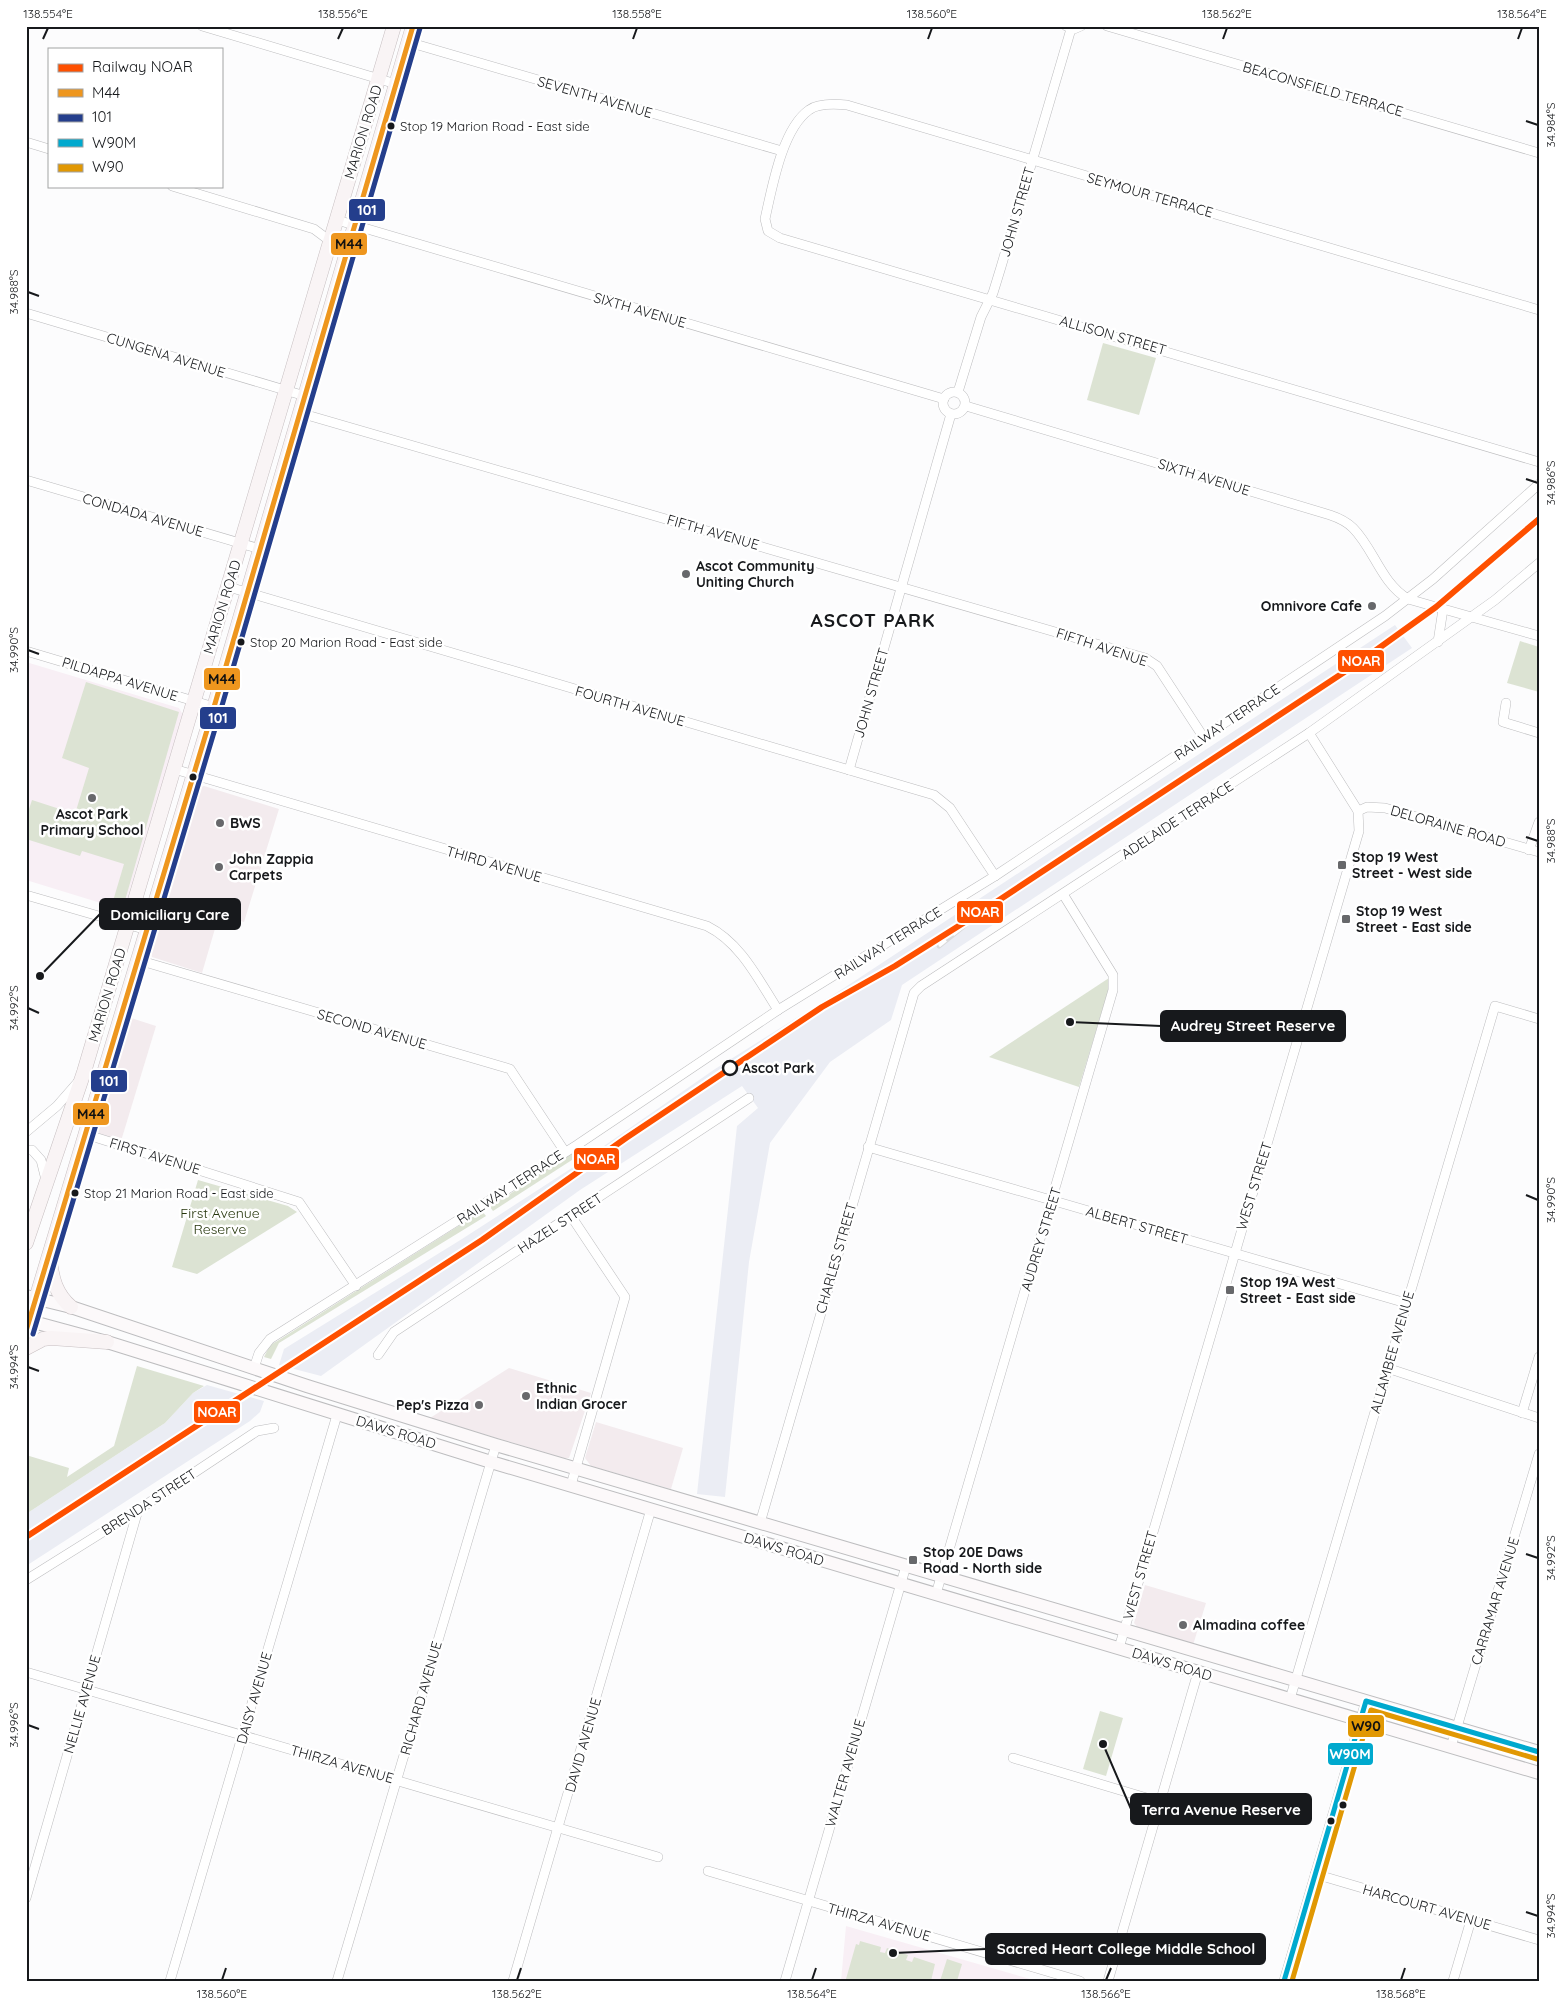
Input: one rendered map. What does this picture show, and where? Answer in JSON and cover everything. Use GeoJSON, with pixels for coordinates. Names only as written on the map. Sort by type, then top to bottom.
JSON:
{"type":"FeatureCollection","features":[{"type":"Feature","properties":{"kind":"main road","name":"MARION ROAD"},"geometry":{"type":"LineString","coordinates":[[27,1239],[82,1077],[128,925],[394,26]]}},
{"type":"Feature","properties":{"kind":"main road","name":"MARION ROAD"},"geometry":{"type":"LineString","coordinates":[[27,1325],[31,1297],[50,1252],[138,960],[413,26]]}},
{"type":"Feature","properties":{"kind":"main road"},"geometry":{"type":"LineString","coordinates":[[50,1252],[59,1294],[71,1307]]}},
{"type":"Feature","properties":{"kind":"main road","name":"DAWS ROAD"},"geometry":{"type":"LineString","coordinates":[[31,1297],[71,1307],[254,1368],[575,1468],[1539,1752]]}},
{"type":"Feature","properties":{"kind":"main road","name":"DAWS ROAD"},"geometry":{"type":"LineString","coordinates":[[27,1325],[107,1342],[491,1462],[1539,1773]]}},
{"type":"Feature","properties":{"kind":"main road"},"geometry":{"type":"LineString","coordinates":[[26,1348],[43,1339],[51,1338],[107,1342]]}},
{"type":"Feature","properties":{"kind":"street"},"geometry":{"type":"LineString","coordinates":[[202,26],[396,84]]}},
{"type":"Feature","properties":{"kind":"street"},"geometry":{"type":"LineString","coordinates":[[1068,28],[1081,26]]}},
{"type":"Feature","properties":{"kind":"street","name":"BEACONSFIELD TERRACE"},"geometry":{"type":"LineString","coordinates":[[1106,26],[1539,153]]}},
{"type":"Feature","properties":{"kind":"street","name":"JOHN STREET"},"geometry":{"type":"LineString","coordinates":[[958,392],[980,317],[1001,267],[1068,28]]}},
{"type":"Feature","properties":{"kind":"street","name":"SEVENTH AVENUE"},"geometry":{"type":"LineString","coordinates":[[408,42],[782,151]]}},
{"type":"Feature","properties":{"kind":"street","name":"SEYMOUR TERRACE"},"geometry":{"type":"LineString","coordinates":[[782,151],[788,134],[809,110],[839,104],[1539,310]]}},
{"type":"Feature","properties":{"kind":"street"},"geometry":{"type":"LineString","coordinates":[[26,142],[48,149]]}},
{"type":"Feature","properties":{"kind":"street","name":"ALLISON STREET"},"geometry":{"type":"LineString","coordinates":[[782,151],[764,219],[768,231],[773,235],[1539,462]]}},
{"type":"Feature","properties":{"kind":"street"},"geometry":{"type":"LineString","coordinates":[[179,188],[314,229],[330,241]]}},
{"type":"Feature","properties":{"kind":"street","name":"SIXTH AVENUE"},"geometry":{"type":"LineString","coordinates":[[337,220],[944,400]]}},
{"type":"Feature","properties":{"kind":"street","name":"CUNGENA AVENUE"},"geometry":{"type":"LineString","coordinates":[[26,313],[305,396]]}},
{"type":"Feature","properties":{"kind":"street"},"geometry":{"type":"LineString","coordinates":[[958,392],[965,398],[966,406],[960,414],[950,414],[944,408],[944,400],[948,394],[958,392]]}},
{"type":"Feature","properties":{"kind":"street","name":"SIXTH AVENUE"},"geometry":{"type":"LineString","coordinates":[[966,406],[1330,514],[1344,520],[1354,529],[1390,584],[1408,599]]}},
{"type":"Feature","properties":{"kind":"street","name":"FIFTH AVENUE"},"geometry":{"type":"LineString","coordinates":[[300,413],[1145,658],[1157,666],[1204,738]]}},
{"type":"Feature","properties":{"kind":"street","name":"JOHN STREET"},"geometry":{"type":"LineString","coordinates":[[849,770],[903,587],[950,414]]}},
{"type":"Feature","properties":{"kind":"street","name":"CONDADA AVENUE"},"geometry":{"type":"LineString","coordinates":[[26,480],[260,549]]}},
{"type":"Feature","properties":{"kind":"street","name":"RAILWAY TERRACE"},"geometry":{"type":"LineString","coordinates":[[254,1368],[259,1353],[270,1339],[565,1152],[778,1010],[995,876],[1204,738],[1408,599],[1539,484]]}},
{"type":"Feature","properties":{"kind":"street","name":"ADELAIDE TERRACE"},"geometry":{"type":"LineString","coordinates":[[914,993],[921,986],[1309,733],[1438,642],[1539,563]]}},
{"type":"Feature","properties":{"kind":"street","name":"FOURTH AVENUE"},"geometry":{"type":"LineString","coordinates":[[228,587],[934,795],[950,808],[995,876]]}},
{"type":"Feature","properties":{"kind":"street"},"geometry":{"type":"LineString","coordinates":[[1408,599],[1539,636]]}},
{"type":"Feature","properties":{"kind":"street"},"geometry":{"type":"LineString","coordinates":[[1438,642],[1443,609]]}},
{"type":"Feature","properties":{"kind":"street","name":"PILDAPPA AVENUE"},"geometry":{"type":"LineString","coordinates":[[26,651],[214,707]]}},
{"type":"Feature","properties":{"kind":"street"},"geometry":{"type":"LineString","coordinates":[[1506,703],[1503,722],[1539,733]]}},
{"type":"Feature","properties":{"kind":"street"},"geometry":{"type":"LineString","coordinates":[[1309,733],[1358,812]]}},
{"type":"Feature","properties":{"kind":"street","name":"THIRD AVENUE"},"geometry":{"type":"LineString","coordinates":[[174,769],[707,926],[724,935],[737,948],[778,1010]]}},
{"type":"Feature","properties":{"kind":"street","name":"DELORAINE ROAD"},"geometry":{"type":"LineString","coordinates":[[1358,812],[1367,807],[1385,808],[1539,852]]}},
{"type":"Feature","properties":{"kind":"street","name":"WEST STREET"},"geometry":{"type":"LineString","coordinates":[[1119,1648],[1234,1252],[1356,843],[1360,822],[1358,812]]}},
{"type":"Feature","properties":{"kind":"street"},"geometry":{"type":"LineString","coordinates":[[1529,850],[1539,822]]}},
{"type":"Feature","properties":{"kind":"street","name":"AUDREY STREET"},"geometry":{"type":"LineString","coordinates":[[936,1594],[1113,990],[1113,975],[1063,894]]}},
{"type":"Feature","properties":{"kind":"street"},"geometry":{"type":"LineString","coordinates":[[26,895],[147,930]]}},
{"type":"Feature","properties":{"kind":"street","name":"SECOND AVENUE"},"geometry":{"type":"LineString","coordinates":[[138,960],[510,1070],[565,1152]]}},
{"type":"Feature","properties":{"kind":"street","name":"CHARLES STREET"},"geometry":{"type":"LineString","coordinates":[[760,1523],[914,993]]}},
{"type":"Feature","properties":{"kind":"street","name":"ALLAMBEE AVENUE"},"geometry":{"type":"LineString","coordinates":[[1290,1699],[1406,1303],[1496,1006],[1539,1019]]}},
{"type":"Feature","properties":{"kind":"street"},"geometry":{"type":"LineString","coordinates":[[26,1132],[57,1106],[82,1077]]}},
{"type":"Feature","properties":{"kind":"street","name":"HAZEL STREET"},"geometry":{"type":"LineString","coordinates":[[378,1355],[394,1332],[750,1098]]}},
{"type":"Feature","properties":{"kind":"street","name":"FIRST AVENUE"},"geometry":{"type":"LineString","coordinates":[[85,1134],[299,1202],[356,1286]]}},
{"type":"Feature","properties":{"kind":"street","name":"ALBERT STREET"},"geometry":{"type":"LineString","coordinates":[[868,1146],[1406,1303]]}},
{"type":"Feature","properties":{"kind":"street"},"geometry":{"type":"LineString","coordinates":[[26,1150],[32,1150],[41,1160],[46,1183]]}},
{"type":"Feature","properties":{"kind":"street"},"geometry":{"type":"LineString","coordinates":[[571,1216],[624,1298],[571,1485]]}},
{"type":"Feature","properties":{"kind":"street"},"geometry":{"type":"LineString","coordinates":[[1522,1413],[1539,1357]]}},
{"type":"Feature","properties":{"kind":"street"},"geometry":{"type":"LineString","coordinates":[[1387,1368],[1539,1418]]}},
{"type":"Feature","properties":{"kind":"street","name":"DAISY AVENUE"},"geometry":{"type":"LineString","coordinates":[[170,1981],[337,1414]]}},
{"type":"Feature","properties":{"kind":"street","name":"BRENDA STREET"},"geometry":{"type":"LineString","coordinates":[[26,1580],[257,1432],[274,1428]]}},
{"type":"Feature","properties":{"kind":"street","name":"RICHARD AVENUE"},"geometry":{"type":"LineString","coordinates":[[337,1981],[496,1444]]}},
{"type":"Feature","properties":{"kind":"street","name":"CARRAMAR AVENUE"},"geometry":{"type":"LineString","coordinates":[[1451,1748],[1539,1454]]}},
{"type":"Feature","properties":{"kind":"street","name":"DAVID AVENUE"},"geometry":{"type":"LineString","coordinates":[[513,1981],[651,1509]]}},
{"type":"Feature","properties":{"kind":"street","name":"NELLIE AVENUE"},"geometry":{"type":"LineString","coordinates":[[26,1898],[138,1510]]}},
{"type":"Feature","properties":{"kind":"street","name":"WALTER AVENUE"},"geometry":{"type":"LineString","coordinates":[[785,1981],[906,1566]]}},
{"type":"Feature","properties":{"kind":"street","name":"THIRZA AVENUE"},"geometry":{"type":"LineString","coordinates":[[26,1672],[658,1857]]}},
{"type":"Feature","properties":{"kind":"street"},"geometry":{"type":"LineString","coordinates":[[1108,1981],[1198,1672]]}},
{"type":"Feature","properties":{"kind":"street"},"geometry":{"type":"LineString","coordinates":[[1284,1981],[1366,1702]]}},
{"type":"Feature","properties":{"kind":"street"},"geometry":{"type":"LineString","coordinates":[[1013,1758],[1160,1802]]}},
{"type":"Feature","properties":{"kind":"street","name":"THIRZA AVENUE"},"geometry":{"type":"LineString","coordinates":[[708,1871],[1080,1981]]}},
{"type":"Feature","properties":{"kind":"street","name":"HARCOURT AVENUE"},"geometry":{"type":"LineString","coordinates":[[1315,1874],[1539,1940]]}},
{"type":"Feature","properties":{"kind":"street"},"geometry":{"type":"LineString","coordinates":[[1453,1981],[1471,1920]]}},
{"type":"Feature","properties":{"kind":"shaded area"},"geometry":{"type":"Polygon","coordinates":[[[1395,625],[1412,648],[902,985],[891,1020],[830,1062],[770,1143],[749,1262],[725,1497],[697,1494],[737,1126],[758,1108],[742,1086],[580,1190],[321,1376],[279,1365],[284,1349],[462,1239],[578,1164],[715,1069],[844,988],[1395,625]]]}},
{"type":"Feature","properties":{"kind":"shaded area","name":"Ascot Park Primary School"},"geometry":{"type":"Polygon","coordinates":[[[26,662],[179,708],[183,715],[125,906],[117,908],[26,880],[26,662]]]}},
{"type":"Feature","properties":{"kind":"shaded area"},"geometry":{"type":"Polygon","coordinates":[[[204,786],[279,809],[244,922],[219,915],[202,973],[152,957],[148,945],[194,789],[204,786]]]}},
{"type":"Feature","properties":{"kind":"shaded area"},"geometry":{"type":"Polygon","coordinates":[[[128,1017],[156,1026],[121,1141],[99,1134],[95,1125],[128,1017]]]}},
{"type":"Feature","properties":{"kind":"shaded area"},"geometry":{"type":"Polygon","coordinates":[[[509,1368],[591,1393],[569,1458],[563,1458],[430,1418],[509,1368]]]}},
{"type":"Feature","properties":{"kind":"shaded area"},"geometry":{"type":"Polygon","coordinates":[[[207,1385],[264,1401],[260,1412],[250,1421],[26,1566],[26,1514],[165,1423],[193,1393],[207,1385]]]}},
{"type":"Feature","properties":{"kind":"shaded area"},"geometry":{"type":"Polygon","coordinates":[[[596,1422],[683,1448],[671,1489],[591,1466],[585,1458],[596,1422]]]}},
{"type":"Feature","properties":{"kind":"shaded area"},"geometry":{"type":"Polygon","coordinates":[[[1145,1585],[1206,1603],[1193,1645],[1139,1629],[1134,1623],[1145,1585]]]}},
{"type":"Feature","properties":{"kind":"shaded area"},"geometry":{"type":"Polygon","coordinates":[[[846,1926],[1037,1981],[841,1981],[846,1926]]]}},
{"type":"Feature","properties":{"kind":"green space"},"geometry":{"type":"Polygon","coordinates":[[[1103,343],[1156,358],[1139,415],[1087,400],[1103,343]]]}},
{"type":"Feature","properties":{"kind":"green space"},"geometry":{"type":"Polygon","coordinates":[[[1520,641],[1539,647],[1539,692],[1507,683],[1520,641]]]}},
{"type":"Feature","properties":{"kind":"green space"},"geometry":{"type":"Polygon","coordinates":[[[86,682],[179,712],[124,904],[113,901],[124,864],[82,851],[80,856],[26,839],[26,818],[32,800],[75,814],[89,768],[62,758],[86,682]]]}},
{"type":"Feature","properties":{"kind":"green space"},"geometry":{"type":"Polygon","coordinates":[[[1109,978],[1109,988],[1079,1087],[989,1057],[1109,978]]]}},
{"type":"Feature","properties":{"kind":"green space"},"geometry":{"type":"Polygon","coordinates":[[[572,1153],[575,1158],[493,1211],[490,1207],[572,1153]]]}},
{"type":"Feature","properties":{"kind":"green space","name":"First Avenue Reserve"},"geometry":{"type":"Polygon","coordinates":[[[198,1180],[288,1206],[297,1212],[197,1274],[172,1267],[198,1180]]]}},
{"type":"Feature","properties":{"kind":"green space"},"geometry":{"type":"Polygon","coordinates":[[[482,1211],[486,1216],[279,1343],[271,1359],[264,1357],[270,1345],[482,1211]]]}},
{"type":"Feature","properties":{"kind":"green space"},"geometry":{"type":"Polygon","coordinates":[[[137,1366],[204,1386],[193,1393],[165,1423],[26,1514],[26,1455],[69,1468],[67,1477],[114,1446],[137,1366]]]}},
{"type":"Feature","properties":{"kind":"green space"},"geometry":{"type":"Polygon","coordinates":[[[1100,1711],[1123,1718],[1106,1776],[1083,1769],[1100,1711]]]}},
{"type":"Feature","properties":{"kind":"green space"},"geometry":{"type":"Polygon","coordinates":[[[860,1941],[881,1947],[880,1952],[885,1953],[887,1948],[908,1955],[906,1960],[912,1962],[914,1957],[935,1964],[931,1981],[848,1981],[846,1979],[856,1944],[859,1945],[860,1941]]]}},
{"type":"Feature","properties":{"kind":"green space"},"geometry":{"type":"Polygon","coordinates":[[[947,1959],[962,1964],[957,1981],[940,1981],[947,1959]]]}},
{"type":"Feature","properties":{"kind":"railway"},"geometry":{"type":"LineString","coordinates":[[939,946],[984,910]]}},
{"type":"Feature","properties":{"kind":"rail line","name":"NOAR"},"geometry":{"type":"LineString","coordinates":[[26,1537],[482,1240],[626,1138],[822,1007],[895,966],[984,910],[1361,661],[1436,607],[1539,519]]}},
{"type":"Feature","properties":{"kind":"transit line","name":"M44"},"geometry":{"type":"LineString","coordinates":[[26,1331],[214,707],[413,26]]}},
{"type":"Feature","properties":{"kind":"transit line","name":"101"},"geometry":{"type":"LineString","coordinates":[[33,1334],[221,709],[420,28]]}},
{"type":"Feature","properties":{"kind":"transit line","name":"W90M"},"geometry":{"type":"LineString","coordinates":[[1284,1981],[1366,1701],[1539,1752]]}},
{"type":"Feature","properties":{"kind":"transit line","name":"W90"},"geometry":{"type":"LineString","coordinates":[[1292,1981],[1371,1710],[1537,1759]]}},
{"type":"Feature","properties":{"kind":"place","name":"Stop 19 Marion Road - East side"},"geometry":{"type":"Point","coordinates":[391,126]}},
{"type":"Feature","properties":{"kind":"place","name":"Ascot Community Uniting Church"},"geometry":{"type":"Point","coordinates":[686,574]}},
{"type":"Feature","properties":{"kind":"place","name":"Omnivore Cafe"},"geometry":{"type":"Point","coordinates":[1372,606]}},
{"type":"Feature","properties":{"kind":"place","name":"Stop 20 Marion Road - East side"},"geometry":{"type":"Point","coordinates":[241,642]}},
{"type":"Feature","properties":{"kind":"place","name":"Ascot Park Primary School"},"geometry":{"type":"Point","coordinates":[92,798]}},
{"type":"Feature","properties":{"kind":"place","name":"BWS"},"geometry":{"type":"Point","coordinates":[220,823]}},
{"type":"Feature","properties":{"kind":"place","name":"Stop 19 West Street - West side"},"geometry":{"type":"Point","coordinates":[1342,865]}},
{"type":"Feature","properties":{"kind":"place","name":"John Zappia Carpets"},"geometry":{"type":"Point","coordinates":[219,867]}},
{"type":"Feature","properties":{"kind":"place","name":"Stop 19 West Street - East side"},"geometry":{"type":"Point","coordinates":[1346,919]}},
{"type":"Feature","properties":{"kind":"place","name":"Domiciliary Care"},"geometry":{"type":"Point","coordinates":[40,976]}},
{"type":"Feature","properties":{"kind":"place","name":"Audrey Street Reserve"},"geometry":{"type":"Point","coordinates":[1070,1022]}},
{"type":"Feature","properties":{"kind":"place","name":"Ascot Park"},"geometry":{"type":"Point","coordinates":[730,1068]}},
{"type":"Feature","properties":{"kind":"place","name":"Stop 21 Marion Road - East side"},"geometry":{"type":"Point","coordinates":[75,1193]}},
{"type":"Feature","properties":{"kind":"place","name":"Stop 19A West Street - East side"},"geometry":{"type":"Point","coordinates":[1230,1290]}},
{"type":"Feature","properties":{"kind":"place","name":"Ethnic Indian Grocer"},"geometry":{"type":"Point","coordinates":[526,1396]}},
{"type":"Feature","properties":{"kind":"place","name":"Pep's Pizza"},"geometry":{"type":"Point","coordinates":[479,1405]}},
{"type":"Feature","properties":{"kind":"place","name":"Stop 20E Daws Road - North side"},"geometry":{"type":"Point","coordinates":[913,1560]}},
{"type":"Feature","properties":{"kind":"place","name":"Almadina coffee"},"geometry":{"type":"Point","coordinates":[1183,1625]}},
{"type":"Feature","properties":{"kind":"place","name":"Terra Avenue Reserve"},"geometry":{"type":"Point","coordinates":[1103,1744]}},
{"type":"Feature","properties":{"kind":"place","name":"Sacred Heart College Middle School"},"geometry":{"type":"Point","coordinates":[893,1953]}},
{"type":"Feature","properties":{"kind":"district","name":"ASCOT PARK"},"geometry":{"type":"Point","coordinates":[873,620]}}]}
